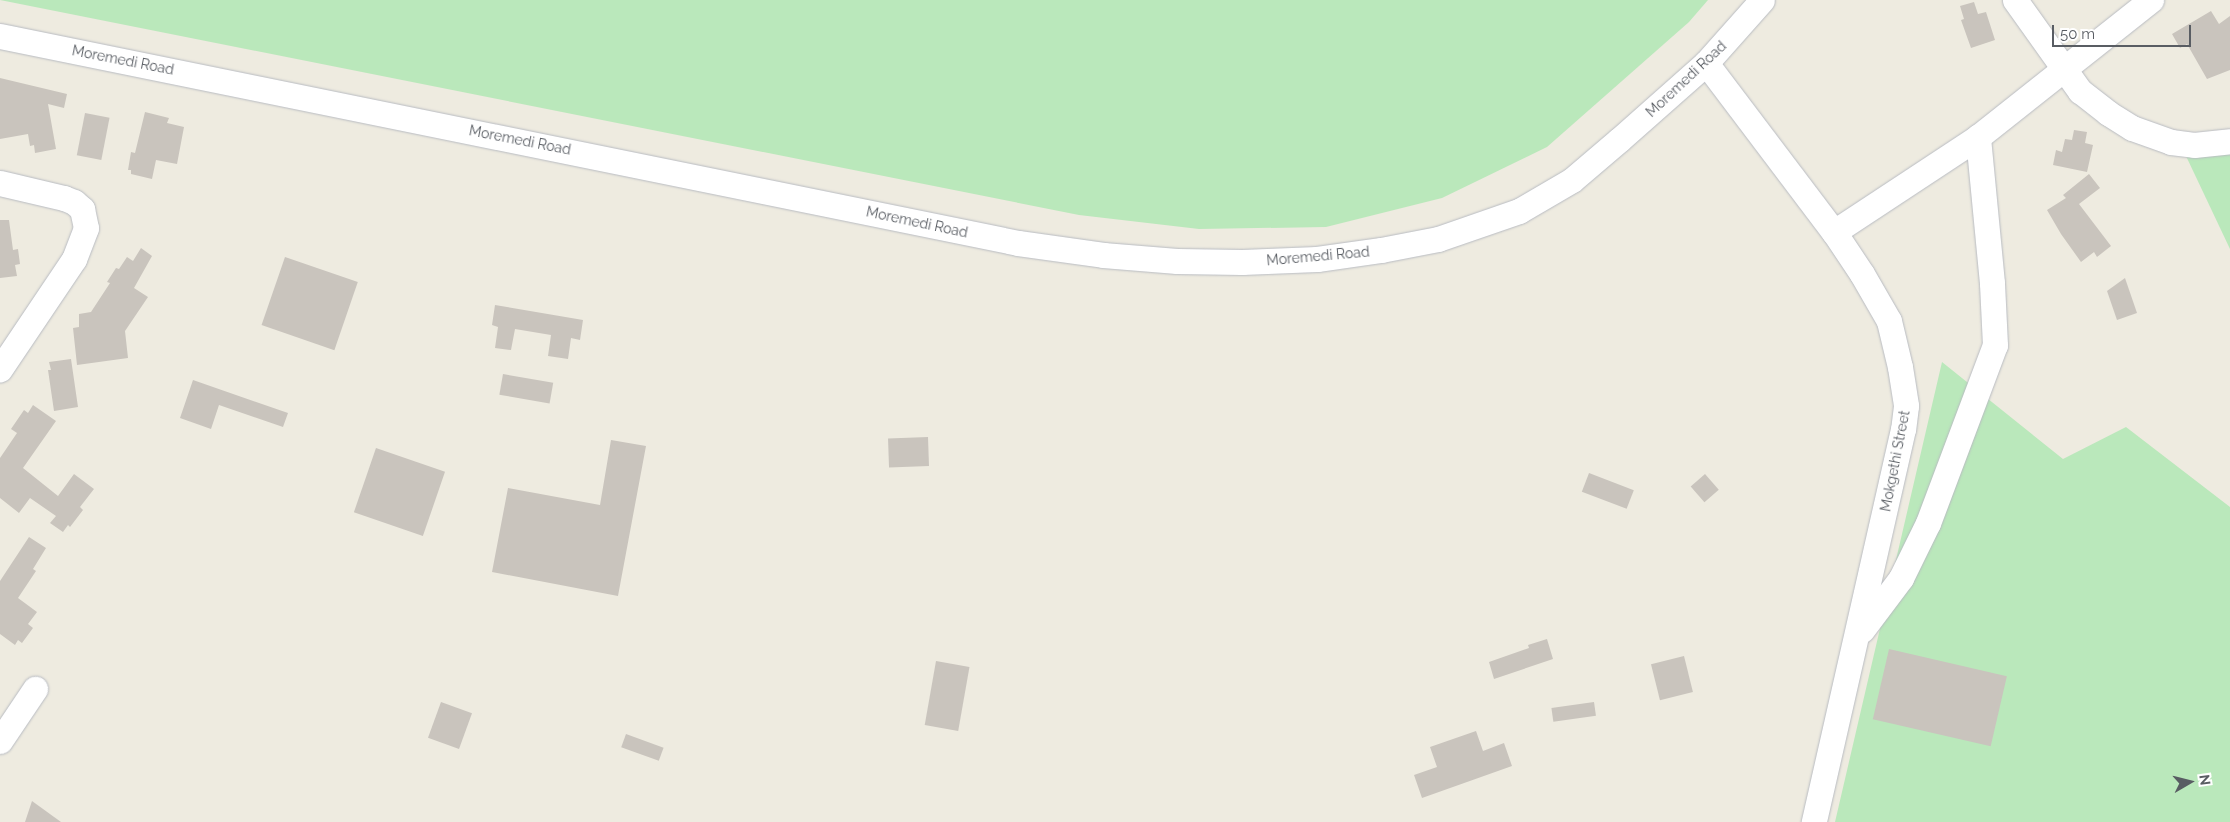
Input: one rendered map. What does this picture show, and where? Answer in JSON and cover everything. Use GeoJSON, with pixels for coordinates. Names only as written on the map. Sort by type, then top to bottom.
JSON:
{"type":"FeatureCollection","features":[{"type":"Feature","properties":{"kind":"street","name":"Moremedi Road"},"geometry":{"type":"LineString","coordinates":[[0,36],[564,149],[1018,243],[1103,255],[1177,262],[1317,259],[1372,251],[1438,238],[1519,211],[1572,180],[1706,63],[1762,0]]}},
{"type":"Feature","properties":{"kind":"street"},"geometry":{"type":"LineString","coordinates":[[2015,0],[2080,91],[2108,113],[2139,131],[2170,142],[2194,145],[2230,141]]}},
{"type":"Feature","properties":{"kind":"street"},"geometry":{"type":"LineString","coordinates":[[1834,232],[1978,137],[2151,0]]}},
{"type":"Feature","properties":{"kind":"street","name":"Mokgethi Street"},"geometry":{"type":"LineString","coordinates":[[1706,63],[1834,232],[1862,274],[1889,321],[1900,367],[1906,406],[1883,525],[1814,822]]}},
{"type":"Feature","properties":{"kind":"street"},"geometry":{"type":"LineString","coordinates":[[1857,636],[1901,578],[1910,562],[1928,523],[1995,345],[1992,283],[1978,137]]}},
{"type":"Feature","properties":{"kind":"street"},"geometry":{"type":"LineString","coordinates":[[0,183],[64,198],[82,209],[86,228],[74,258],[0,369]]}},
{"type":"Feature","properties":{"kind":"street"},"geometry":{"type":"LineString","coordinates":[[0,741],[35,689]]}},
{"type":"Feature","properties":{"kind":"green space"},"geometry":{"type":"Polygon","coordinates":[[[0,0],[1708,0],[1689,22],[1547,147],[1442,198],[1326,227],[1199,229],[1079,215],[0,0]]]}},
{"type":"Feature","properties":{"kind":"green space"},"geometry":{"type":"Polygon","coordinates":[[[2230,149],[2230,249],[2186,156],[2230,149]]]}},
{"type":"Feature","properties":{"kind":"green space"},"geometry":{"type":"Polygon","coordinates":[[[1942,362],[2063,459],[2126,427],[2230,507],[2230,822],[1835,822],[1942,362]]]}},
{"type":"Feature","properties":{"kind":"building"},"geometry":{"type":"Polygon","coordinates":[[[1974,2],[1978,14],[1986,12],[1995,40],[1971,48],[1961,20],[1964,19],[1960,6],[1974,2]]]}},
{"type":"Feature","properties":{"kind":"building"},"geometry":{"type":"Polygon","coordinates":[[[2211,11],[2219,24],[2230,16],[2230,70],[2207,79],[2187,44],[2180,48],[2172,34],[2211,11]]]}},
{"type":"Feature","properties":{"kind":"building"},"geometry":{"type":"Polygon","coordinates":[[[0,78],[67,94],[64,108],[48,104],[56,149],[35,153],[34,145],[30,146],[28,134],[0,139],[0,78]]]}},
{"type":"Feature","properties":{"kind":"building"},"geometry":{"type":"Polygon","coordinates":[[[145,112],[169,118],[167,123],[184,127],[177,164],[156,160],[152,179],[131,174],[131,170],[128,170],[131,152],[135,153],[145,112]]]}},
{"type":"Feature","properties":{"kind":"building"},"geometry":{"type":"Polygon","coordinates":[[[85,113],[110,118],[101,160],[77,155],[85,113]]]}},
{"type":"Feature","properties":{"kind":"building"},"geometry":{"type":"Polygon","coordinates":[[[2074,130],[2087,132],[2085,143],[2093,145],[2087,172],[2053,165],[2056,150],[2062,152],[2065,139],[2072,140],[2074,130]]]}},
{"type":"Feature","properties":{"kind":"building"},"geometry":{"type":"Polygon","coordinates":[[[2089,174],[2100,188],[2079,204],[2111,246],[2097,257],[2094,252],[2081,262],[2047,210],[2066,198],[2063,195],[2089,174]]]}},
{"type":"Feature","properties":{"kind":"building"},"geometry":{"type":"Polygon","coordinates":[[[0,220],[9,220],[13,250],[18,249],[20,264],[15,265],[17,276],[0,278],[0,220]]]}},
{"type":"Feature","properties":{"kind":"building"},"geometry":{"type":"Polygon","coordinates":[[[141,248],[152,256],[134,288],[148,297],[125,331],[128,358],[77,365],[73,328],[79,327],[79,314],[91,312],[110,283],[107,282],[116,268],[119,269],[127,257],[133,261],[141,248]]]}},
{"type":"Feature","properties":{"kind":"building"},"geometry":{"type":"Polygon","coordinates":[[[285,257],[358,282],[334,350],[262,325],[285,257]]]}},
{"type":"Feature","properties":{"kind":"building"},"geometry":{"type":"Polygon","coordinates":[[[2125,278],[2137,313],[2117,320],[2107,291],[2125,278]]]}},
{"type":"Feature","properties":{"kind":"building"},"geometry":{"type":"Polygon","coordinates":[[[495,305],[583,320],[580,340],[571,338],[568,359],[548,356],[551,335],[515,329],[511,350],[495,348],[498,327],[492,325],[495,305]]]}},
{"type":"Feature","properties":{"kind":"building"},"geometry":{"type":"Polygon","coordinates":[[[71,359],[78,407],[54,411],[48,370],[51,370],[49,362],[71,359]]]}},
{"type":"Feature","properties":{"kind":"building"},"geometry":{"type":"Polygon","coordinates":[[[503,374],[553,383],[550,404],[499,395],[503,374]]]}},
{"type":"Feature","properties":{"kind":"building"},"geometry":{"type":"Polygon","coordinates":[[[193,380],[288,413],[283,427],[219,405],[211,429],[180,418],[193,380]]]}},
{"type":"Feature","properties":{"kind":"building"},"geometry":{"type":"Polygon","coordinates":[[[33,405],[56,421],[23,468],[58,496],[74,474],[94,489],[80,507],[83,510],[70,527],[68,525],[63,532],[50,523],[56,516],[30,498],[19,513],[0,498],[0,458],[17,433],[11,429],[24,410],[28,413],[33,405]]]}},
{"type":"Feature","properties":{"kind":"building"},"geometry":{"type":"Polygon","coordinates":[[[928,437],[929,466],[889,467],[888,438],[928,437]]]}},
{"type":"Feature","properties":{"kind":"building"},"geometry":{"type":"Polygon","coordinates":[[[611,440],[646,446],[618,596],[492,572],[508,488],[600,505],[611,440]]]}},
{"type":"Feature","properties":{"kind":"building"},"geometry":{"type":"Polygon","coordinates":[[[376,448],[445,472],[423,536],[354,512],[376,448]]]}},
{"type":"Feature","properties":{"kind":"building"},"geometry":{"type":"Polygon","coordinates":[[[1589,473],[1634,490],[1627,509],[1582,492],[1589,473]]]}},
{"type":"Feature","properties":{"kind":"building"},"geometry":{"type":"Polygon","coordinates":[[[1705,474],[1719,490],[1704,502],[1691,486],[1705,474]]]}},
{"type":"Feature","properties":{"kind":"building"},"geometry":{"type":"Polygon","coordinates":[[[29,537],[46,548],[33,569],[36,571],[18,598],[37,612],[28,624],[33,628],[22,643],[18,640],[15,645],[0,634],[0,581],[29,537]]]}},
{"type":"Feature","properties":{"kind":"building"},"geometry":{"type":"Polygon","coordinates":[[[1547,639],[1553,659],[1494,679],[1489,662],[1529,648],[1528,645],[1547,639]]]}},
{"type":"Feature","properties":{"kind":"building"},"geometry":{"type":"Polygon","coordinates":[[[1889,649],[2007,676],[1991,746],[1873,719],[1889,649]]]}},
{"type":"Feature","properties":{"kind":"building"},"geometry":{"type":"Polygon","coordinates":[[[1684,656],[1693,692],[1660,700],[1651,664],[1684,656]]]}},
{"type":"Feature","properties":{"kind":"building"},"geometry":{"type":"Polygon","coordinates":[[[936,661],[969,667],[958,731],[925,725],[936,661]]]}},
{"type":"Feature","properties":{"kind":"building"},"geometry":{"type":"Polygon","coordinates":[[[441,702],[472,713],[459,749],[428,738],[441,702]]]}},
{"type":"Feature","properties":{"kind":"building"},"geometry":{"type":"Polygon","coordinates":[[[1594,702],[1596,716],[1553,722],[1551,708],[1594,702]]]}},
{"type":"Feature","properties":{"kind":"building"},"geometry":{"type":"Polygon","coordinates":[[[1476,731],[1483,751],[1504,743],[1512,766],[1422,798],[1414,775],[1437,767],[1430,747],[1476,731]]]}},
{"type":"Feature","properties":{"kind":"building"},"geometry":{"type":"Polygon","coordinates":[[[626,734],[664,748],[659,761],[621,747],[626,734]]]}},
{"type":"Feature","properties":{"kind":"building"},"geometry":{"type":"Polygon","coordinates":[[[32,801],[61,822],[25,822],[32,801]]]}}]}
